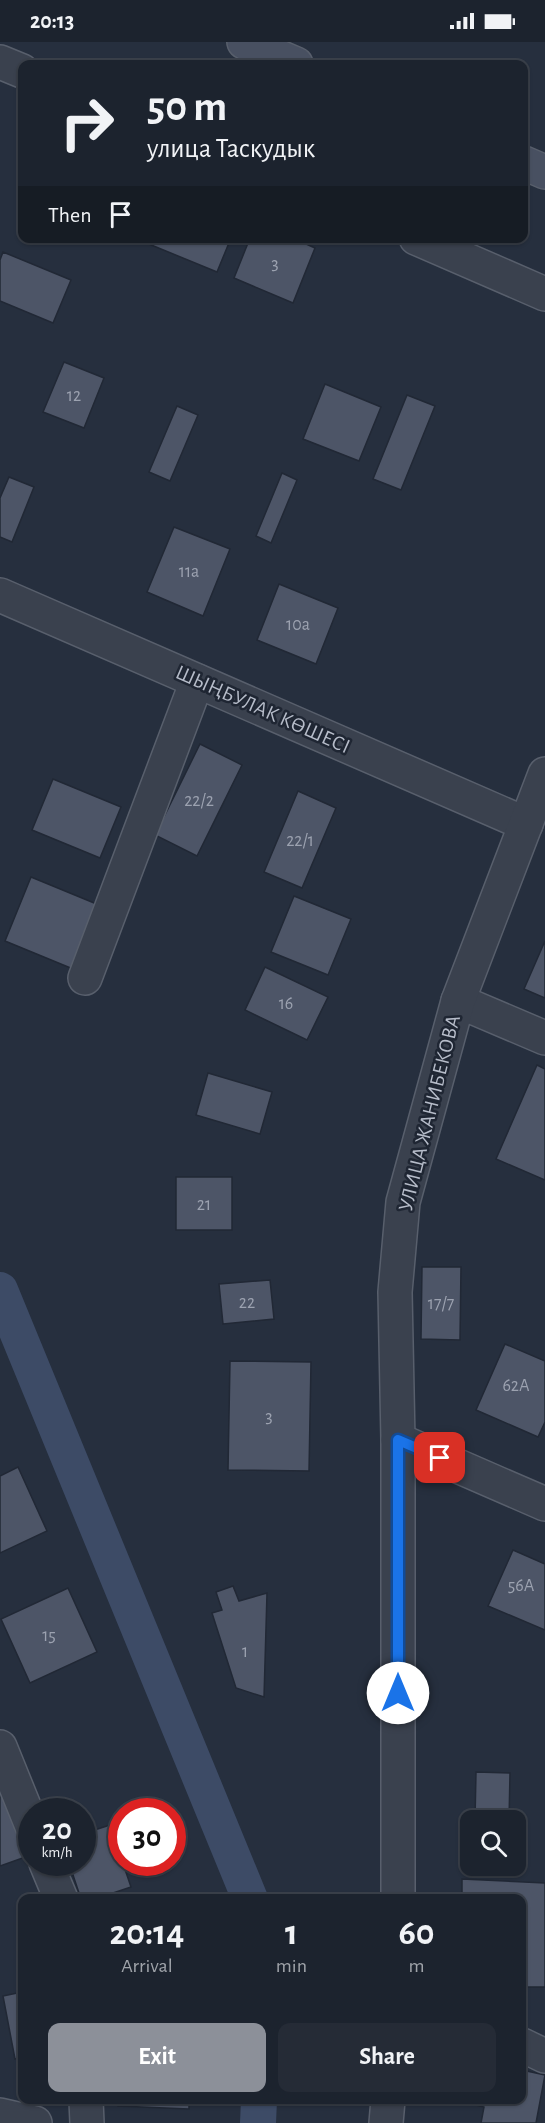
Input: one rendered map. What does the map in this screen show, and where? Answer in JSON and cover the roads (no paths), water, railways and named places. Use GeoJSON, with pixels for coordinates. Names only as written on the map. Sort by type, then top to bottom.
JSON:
{"type":"FeatureCollection","features":[{"type":"Feature","properties":{"kind":"main road"},"geometry":{"type":"LineString","coordinates":[[244,42],[287,60]]}},
{"type":"Feature","properties":{"kind":"main road"},"geometry":{"type":"LineString","coordinates":[[528,165],[545,172]]}},
{"type":"Feature","properties":{"kind":"street"},"geometry":{"type":"LineString","coordinates":[[0,62],[18,69]]}},
{"type":"Feature","properties":{"kind":"street"},"geometry":{"type":"LineString","coordinates":[[428,243],[545,294]]}},
{"type":"Feature","properties":{"kind":"street","name":"ШЫҢБУЛАК КӨШЕСІ"},"geometry":{"type":"LineString","coordinates":[[0,595],[526,824]]}},
{"type":"Feature","properties":{"kind":"street"},"geometry":{"type":"LineString","coordinates":[[86,978],[197,681]]}},
{"type":"Feature","properties":{"kind":"street","name":"УЛИЦА ЖАНИБЕКОВА"},"geometry":{"type":"LineString","coordinates":[[398,1894],[398,1440],[395,1292],[403,1202],[458,1001],[545,774]]}},
{"type":"Feature","properties":{"kind":"street"},"geometry":{"type":"LineString","coordinates":[[458,1001],[545,1038]]}},
{"type":"Feature","properties":{"kind":"street"},"geometry":{"type":"LineString","coordinates":[[398,1440],[545,1504]]}},
{"type":"Feature","properties":{"kind":"street"},"geometry":{"type":"LineString","coordinates":[[0,1747],[21,1798]]}},
{"type":"Feature","properties":{"kind":"street"},"geometry":{"type":"LineString","coordinates":[[51,1876],[59,1894]]}},
{"type":"Feature","properties":{"kind":"street"},"geometry":{"type":"LineString","coordinates":[[526,2047],[545,2055]]}},
{"type":"Feature","properties":{"kind":"street"},"geometry":{"type":"LineString","coordinates":[[86,2104],[87,2123]]}},
{"type":"Feature","properties":{"kind":"street"},"geometry":{"type":"LineString","coordinates":[[386,2123],[388,2104]]}},
{"type":"Feature","properties":{"kind":"street"},"geometry":{"type":"LineString","coordinates":[[0,2115],[35,2123]]}},
{"type":"Feature","properties":{"kind":"waterway"},"geometry":{"type":"LineString","coordinates":[[0,1290],[248,1894]]}},
{"type":"Feature","properties":{"kind":"waterway"},"geometry":{"type":"LineString","coordinates":[[258,2123],[259,2104]]}}]}
